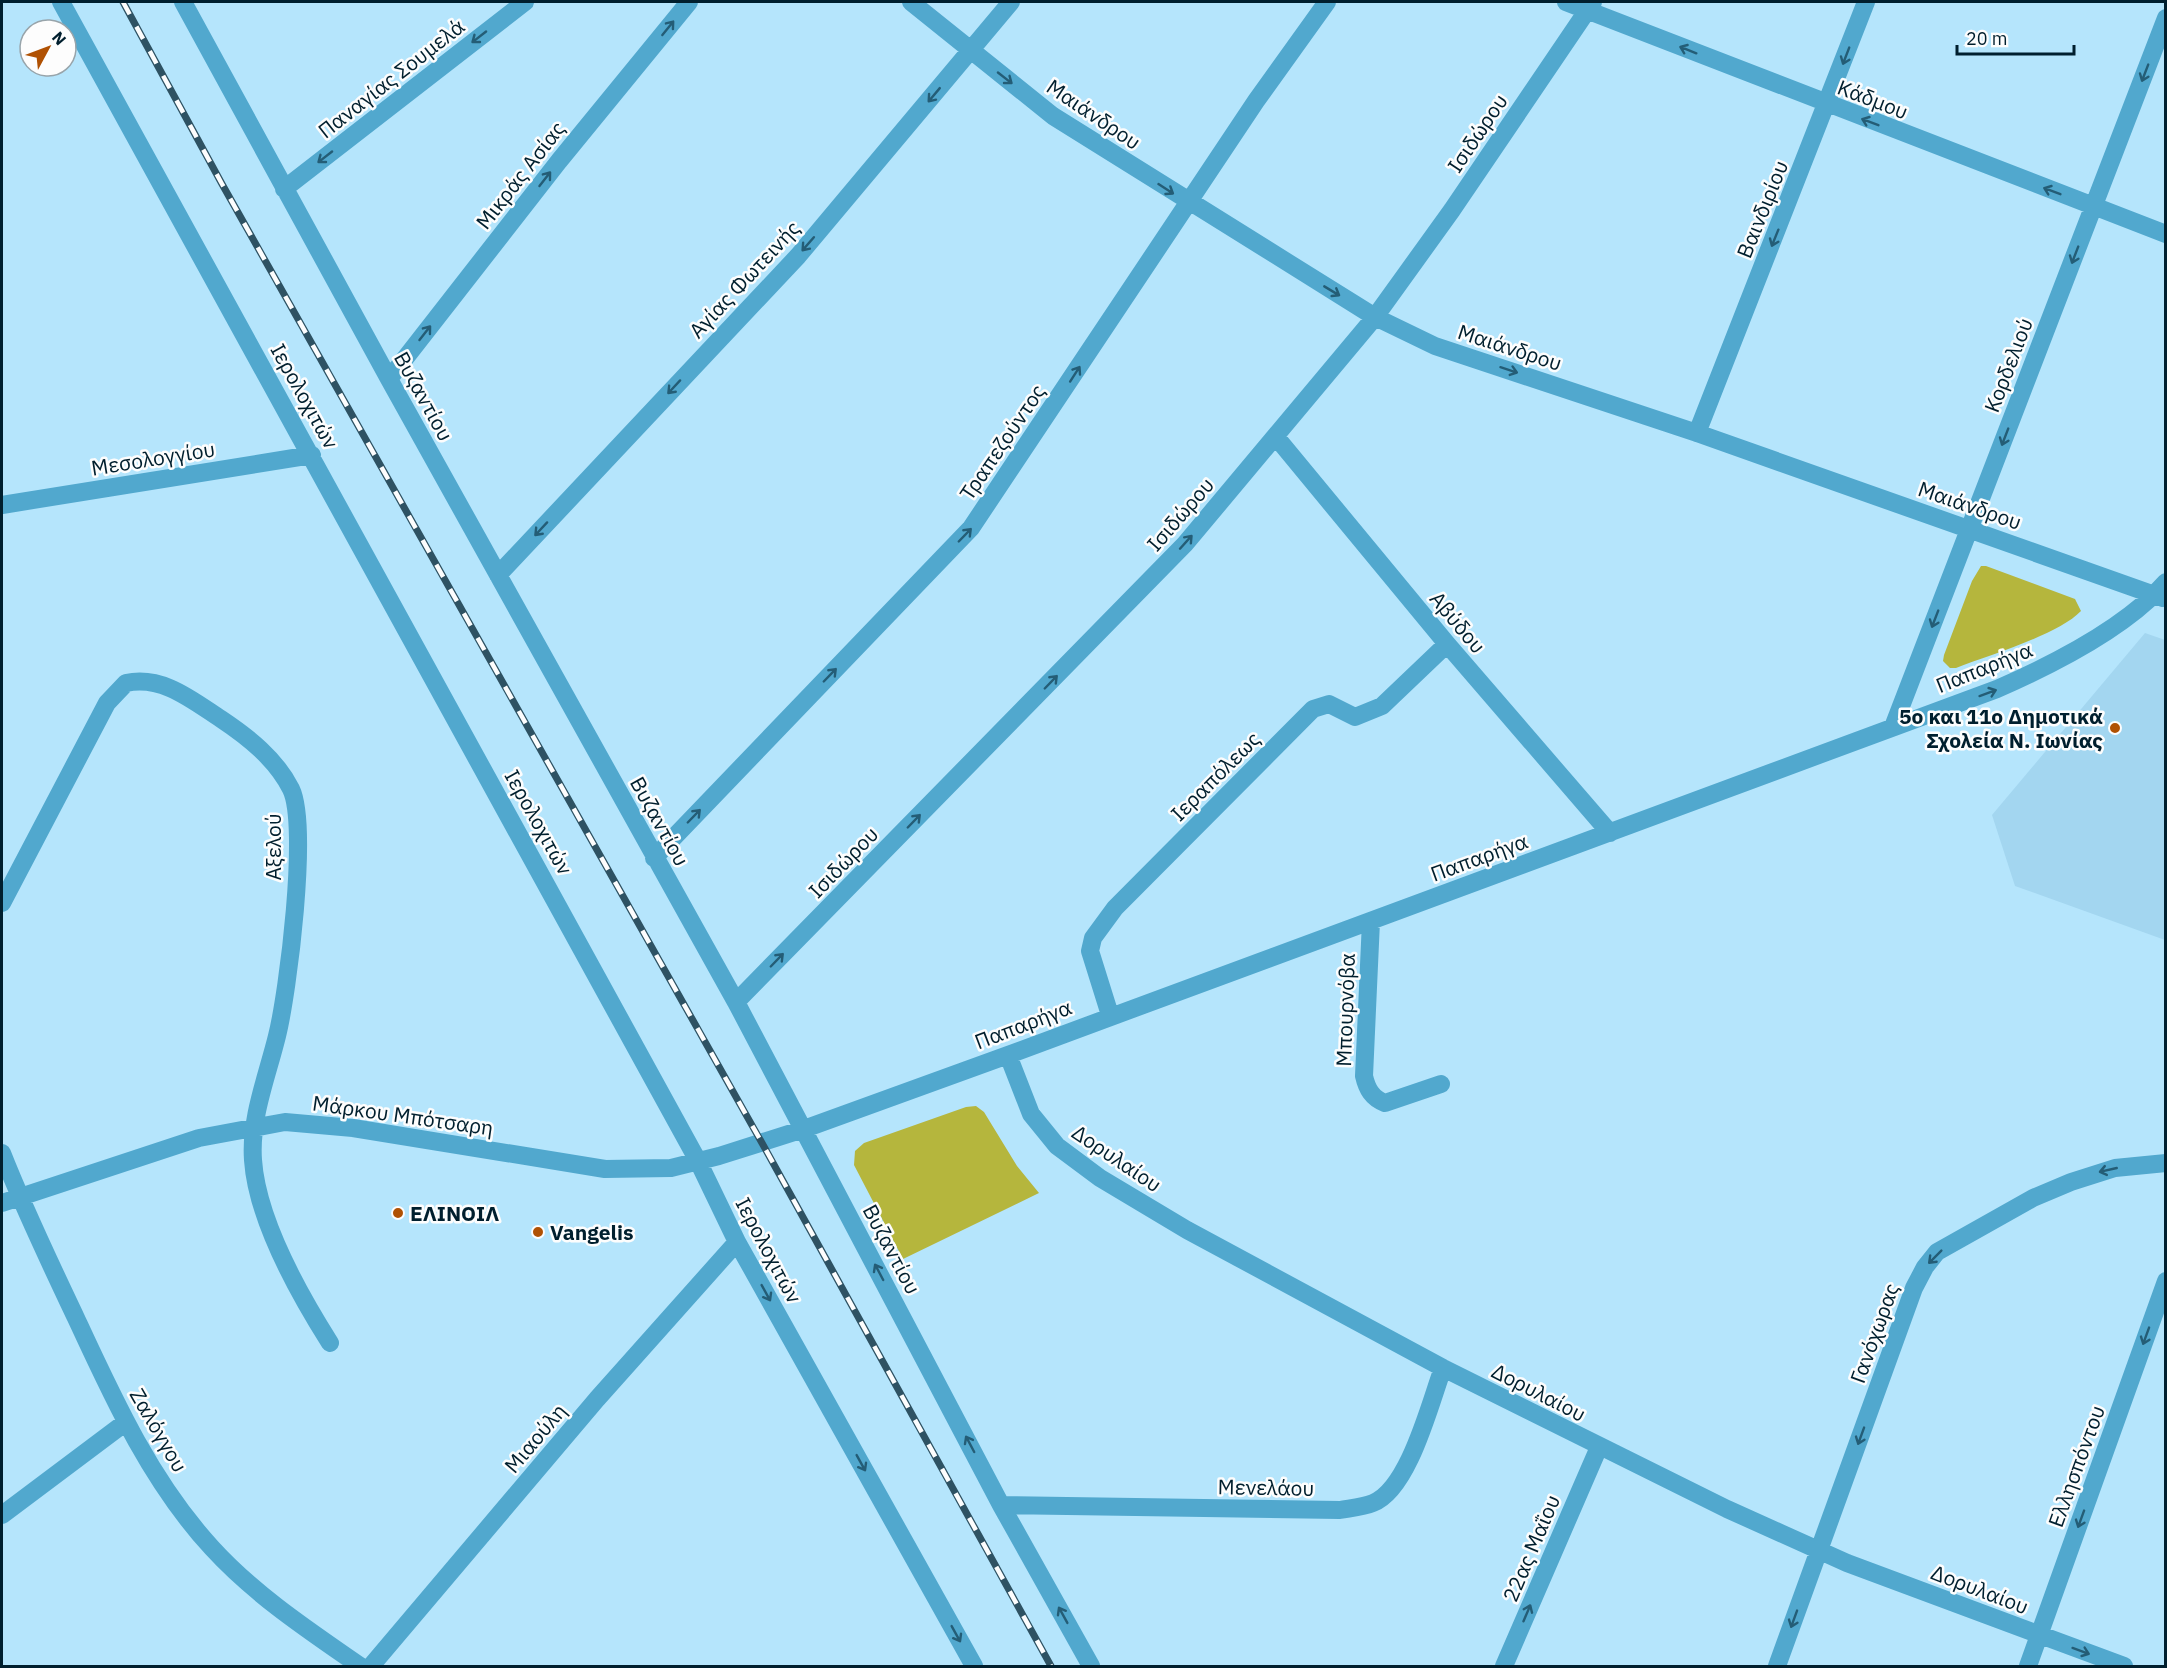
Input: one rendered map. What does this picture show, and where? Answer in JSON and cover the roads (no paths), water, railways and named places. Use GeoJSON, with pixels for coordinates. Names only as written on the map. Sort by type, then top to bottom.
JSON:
{"type":"FeatureCollection","features":[{"type":"Feature","properties":{"kind":"street","name":"Ιερολοχιτών"},"geometry":{"type":"LineString","coordinates":[[61,2],[699,1161],[737,1242],[974,1666]]}},
{"type":"Feature","properties":{"kind":"street","name":"Βυζαντίου"},"geometry":{"type":"LineString","coordinates":[[183,2],[389,379],[736,1002],[1001,1504],[1091,1666]]}},
{"type":"Feature","properties":{"kind":"street","name":"Παναγίας Σουμελά"},"geometry":{"type":"LineString","coordinates":[[284,189],[525,2]]}},
{"type":"Feature","properties":{"kind":"street","name":"Μικράς Ασίας"},"geometry":{"type":"LineString","coordinates":[[389,379],[559,161],[689,2]]}},
{"type":"Feature","properties":{"kind":"street","name":"Μαιάνδρου"},"geometry":{"type":"LineString","coordinates":[[911,2],[1053,116],[1188,203],[1375,317],[1435,346],[1697,433],[1969,529],[2162,592]]}},
{"type":"Feature","properties":{"kind":"street","name":"Αγίας Φωτεινής"},"geometry":{"type":"LineString","coordinates":[[498,575],[798,256],[1011,2]]}},
{"type":"Feature","properties":{"kind":"street","name":"Τραπεζούντος"},"geometry":{"type":"LineString","coordinates":[[654,858],[971,528],[1188,203],[1327,2]]}},
{"type":"Feature","properties":{"kind":"street","name":"Κάδμου"},"geometry":{"type":"LineString","coordinates":[[1566,2],[1590,6],[1827,105],[2166,234]]}},
{"type":"Feature","properties":{"kind":"street","name":"Βαινδιρίου"},"geometry":{"type":"LineString","coordinates":[[1697,433],[1866,2]]}},
{"type":"Feature","properties":{"kind":"street","name":"Ισιδώρου"},"geometry":{"type":"LineString","coordinates":[[736,1002],[1185,544],[1375,317],[1452,210],[1590,6]]}},
{"type":"Feature","properties":{"kind":"street","name":"Κορδελιού"},"geometry":{"type":"LineString","coordinates":[[1893,727],[2166,18]]}},
{"type":"Feature","properties":{"kind":"street","name":"Αβύδου"},"geometry":{"type":"LineString","coordinates":[[1276,437],[1447,644],[1610,833]]}},
{"type":"Feature","properties":{"kind":"street","name":"Μεσολογγίου"},"geometry":{"type":"LineString","coordinates":[[2,505],[312,455]]}},
{"type":"Feature","properties":{"kind":"street","name":"Παπαρήγα"},"geometry":{"type":"LineString","coordinates":[[804,1129],[1997,689],[2068,655],[2162,592]]}},
{"type":"Feature","properties":{"kind":"street","name":"Ιεραπόλεως"},"geometry":{"type":"LineString","coordinates":[[1110,1015],[1090,951],[1093,938],[1115,908],[1313,709],[1329,704],[1355,717],[1375,711],[1447,644]]}},
{"type":"Feature","properties":{"kind":"street","name":"Αξελού"},"geometry":{"type":"LineString","coordinates":[[2,903],[107,703],[126,683],[148,682],[175,690],[256,745],[279,770],[292,790],[298,822],[287,986],[278,1035],[254,1126],[253,1161],[269,1223],[304,1302],[330,1343]]}},
{"type":"Feature","properties":{"kind":"street","name":"Μπουρνόβα"},"geometry":{"type":"LineString","coordinates":[[1371,921],[1364,1076],[1366,1086],[1374,1097],[1384,1103],[1441,1084]]}},
{"type":"Feature","properties":{"kind":"street","name":"Δορυλαίου"},"geometry":{"type":"LineString","coordinates":[[1008,1055],[1031,1114],[1041,1130],[1067,1154],[1100,1178],[1187,1230],[1443,1368],[1726,1509],[1819,1551],[2039,1636],[2124,1666]]}},
{"type":"Feature","properties":{"kind":"street","name":"Μάρκου Μπότσαρη"},"geometry":{"type":"LineString","coordinates":[[2,1203],[199,1138],[285,1122],[325,1124],[605,1169],[651,1170],[699,1161],[804,1129]]}},
{"type":"Feature","properties":{"kind":"street","name":"Ζαλόγγου"},"geometry":{"type":"LineString","coordinates":[[2,1153],[19,1197],[126,1422],[174,1499],[211,1547],[265,1597],[360,1666]]}},
{"type":"Feature","properties":{"kind":"street","name":"Γανόχωρας"},"geometry":{"type":"LineString","coordinates":[[1777,1666],[1914,1288],[1925,1267],[1937,1252],[2033,1198],[2071,1182],[2115,1168],[2166,1163]]}},
{"type":"Feature","properties":{"kind":"street","name":"Μιαούλη"},"geometry":{"type":"LineString","coordinates":[[371,1666],[597,1399],[737,1242]]}},
{"type":"Feature","properties":{"kind":"street","name":"Ελλησπόντου"},"geometry":{"type":"LineString","coordinates":[[2028,1666],[2166,1281]]}},
{"type":"Feature","properties":{"kind":"street","name":"Μενελάου"},"geometry":{"type":"LineString","coordinates":[[1001,1504],[1340,1510],[1374,1503],[1395,1487],[1409,1460],[1443,1368]]}},
{"type":"Feature","properties":{"kind":"street"},"geometry":{"type":"LineString","coordinates":[[2,1515],[126,1422]]}},
{"type":"Feature","properties":{"kind":"street","name":"22ας Μαΐου"},"geometry":{"type":"LineString","coordinates":[[1504,1666],[1599,1447]]}},
{"type":"Feature","properties":{"kind":"railway"},"geometry":{"type":"LineString","coordinates":[[123,2],[222,184],[762,1143],[1051,1666]]}},
{"type":"Feature","properties":{"kind":"place","name":"5ο και 11ο Δημοτικά Σχολεία Ν. Ιωνίας"},"geometry":{"type":"Point","coordinates":[2115,728]}},
{"type":"Feature","properties":{"kind":"place","name":"ΕΛΙΝΟΙΛ"},"geometry":{"type":"Point","coordinates":[398,1213]}},
{"type":"Feature","properties":{"kind":"place","name":"Vangelis"},"geometry":{"type":"Point","coordinates":[538,1232]}}]}
